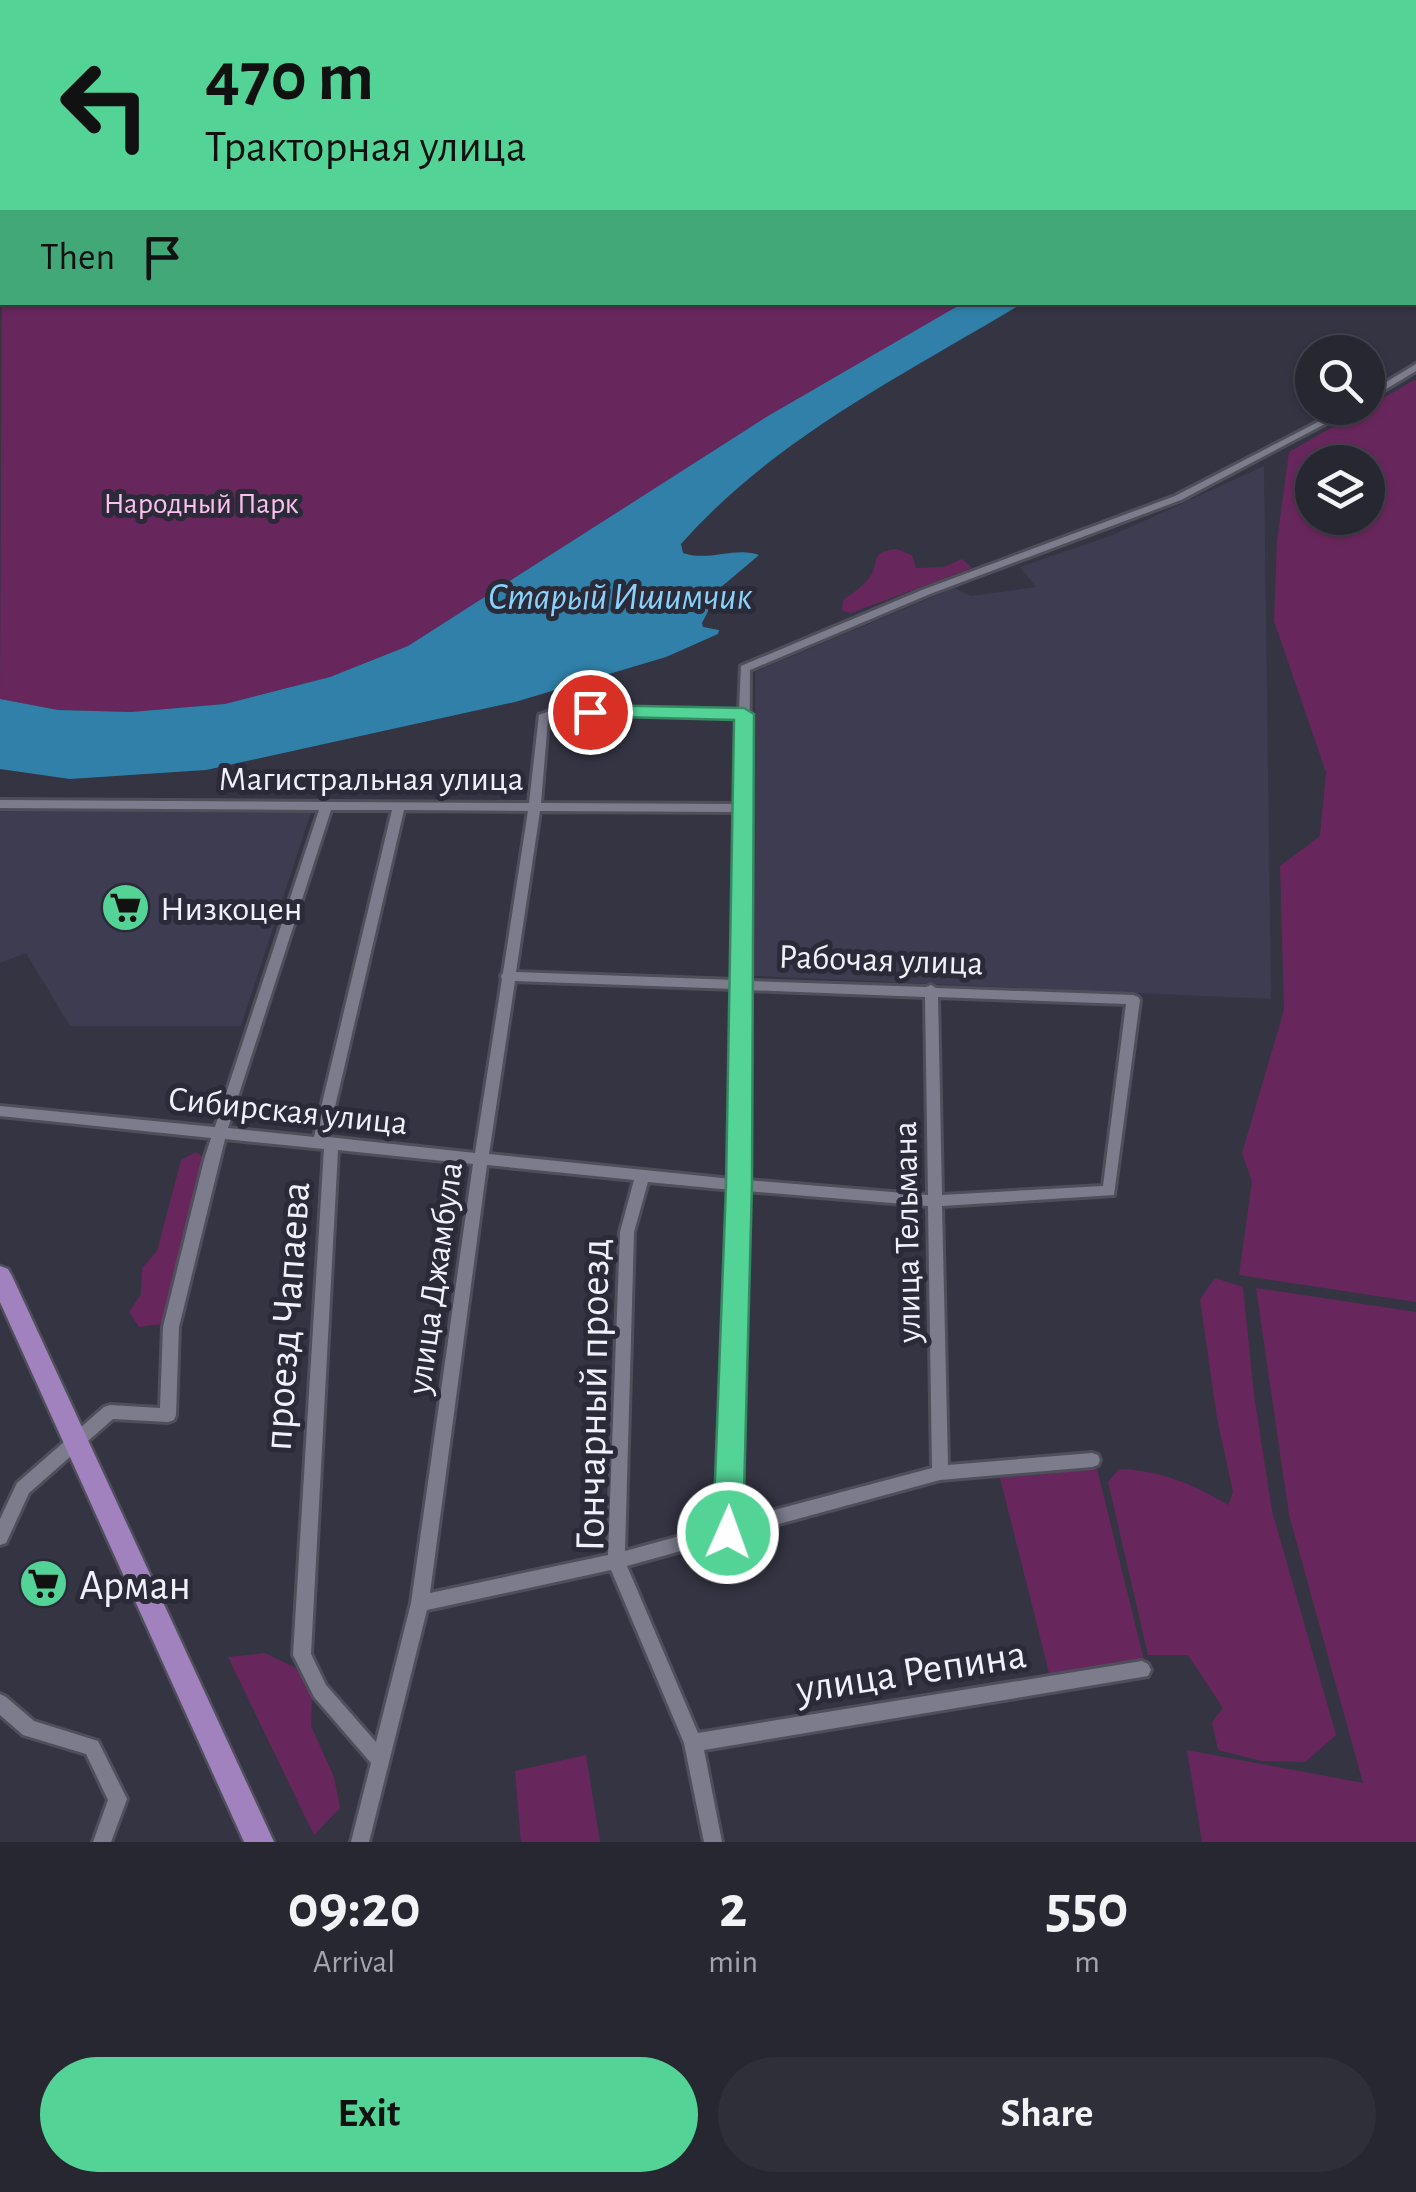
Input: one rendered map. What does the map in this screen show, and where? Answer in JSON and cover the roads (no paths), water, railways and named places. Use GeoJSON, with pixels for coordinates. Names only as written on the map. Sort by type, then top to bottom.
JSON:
{"type":"FeatureCollection","features":[{"type":"Feature","properties":{"kind":"main road"},"geometry":{"type":"LineString","coordinates":[[0,1276],[259,1842]]}},
{"type":"Feature","properties":{"kind":"street"},"geometry":{"type":"LineString","coordinates":[[1385,386],[1416,366]]}},
{"type":"Feature","properties":{"kind":"street"},"geometry":{"type":"LineString","coordinates":[[728,1533],[739,1185],[745,668],[926,592],[1178,498],[1318,425]]}},
{"type":"Feature","properties":{"kind":"street","name":"улица Джамбула"},"geometry":{"type":"LineString","coordinates":[[360,1842],[420,1603],[507,976],[535,806],[544,717],[557,711],[744,714]]}},
{"type":"Feature","properties":{"kind":"street","name":"Магистральная улица"},"geometry":{"type":"LineString","coordinates":[[0,804],[743,808]]}},
{"type":"Feature","properties":{"kind":"street"},"geometry":{"type":"LineString","coordinates":[[0,1537],[23,1488],[110,1412],[168,1415],[171,1327],[211,1160],[326,806]]}},
{"type":"Feature","properties":{"kind":"street","name":"проезд Чапаева"},"geometry":{"type":"LineString","coordinates":[[381,1761],[320,1692],[302,1654],[316,1364],[332,1144],[320,1140],[399,806]]}},
{"type":"Feature","properties":{"kind":"street","name":"Рабочая улица"},"geometry":{"type":"LineString","coordinates":[[507,976],[1133,1000],[1109,1191]]}},
{"type":"Feature","properties":{"kind":"street","name":"улица Тельмана"},"geometry":{"type":"LineString","coordinates":[[931,990],[940,1473]]}},
{"type":"Feature","properties":{"kind":"street","name":"Сибирская улица"},"geometry":{"type":"LineString","coordinates":[[0,1110],[642,1176],[936,1200],[1109,1191]]}},
{"type":"Feature","properties":{"kind":"street","name":"Гончарный проезд"},"geometry":{"type":"LineString","coordinates":[[642,1176],[627,1232],[616,1561],[692,1744],[713,1842]]}},
{"type":"Feature","properties":{"kind":"street"},"geometry":{"type":"LineString","coordinates":[[420,1603],[616,1561],[940,1473],[1092,1460]]}},
{"type":"Feature","properties":{"kind":"street","name":"улица Репина"},"geometry":{"type":"LineString","coordinates":[[692,1744],[1142,1670]]}},
{"type":"Feature","properties":{"kind":"street"},"geometry":{"type":"LineString","coordinates":[[0,1703],[29,1729],[92,1747],[118,1799],[102,1842]]}},
{"type":"Feature","properties":{"kind":"water","name":"Старый Ишимчик"},"geometry":{"type":"Polygon","coordinates":[[[960,305],[1020,305],[799,440],[718,506],[681,544],[683,553],[692,555],[759,555],[720,588],[702,623],[703,627],[719,630],[718,634],[666,657],[515,702],[206,770],[70,779],[0,769],[0,699],[58,710],[131,712],[225,704],[330,677],[408,646],[768,416],[960,305]]]}},
{"type":"Feature","properties":{"kind":"place","name":"Низкоцен"},"geometry":{"type":"Point","coordinates":[125,908]}},
{"type":"Feature","properties":{"kind":"place","name":"Арман"},"geometry":{"type":"Point","coordinates":[44,1584]}},
{"type":"Feature","properties":{"kind":"park label","name":"Народный Парк"},"geometry":{"type":"Point","coordinates":[201,503]}}]}
